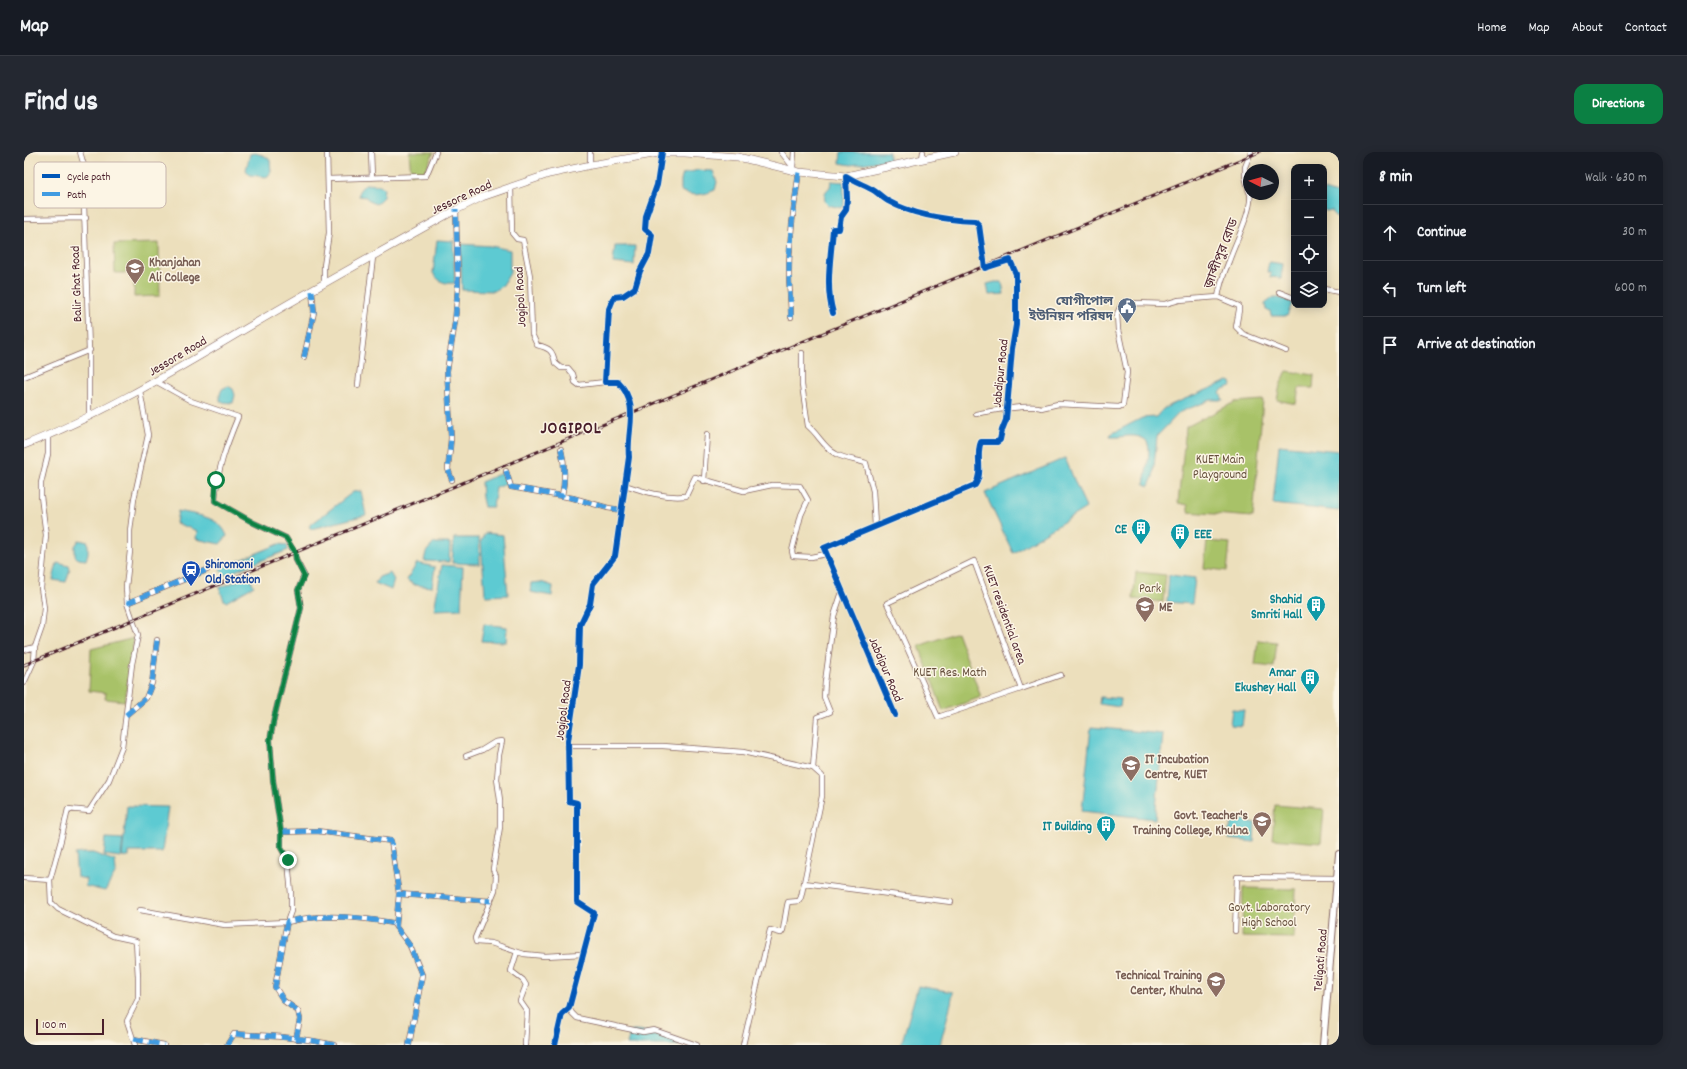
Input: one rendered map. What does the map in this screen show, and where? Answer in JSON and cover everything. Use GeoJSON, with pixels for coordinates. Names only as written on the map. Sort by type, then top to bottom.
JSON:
{"type":"FeatureCollection","features":[{"type":"Feature","properties":{"kind":"highway","name":"Jessore Road"},"geometry":{"type":"LineString","coordinates":[[24,445],[89,417],[157,382],[324,284],[456,210],[482,197],[549,174],[660,152],[685,152],[738,157],[795,170],[846,176],[923,156],[955,152]]}},
{"type":"Feature","properties":{"kind":"main road","name":"Teligati Road"},"geometry":{"type":"LineString","coordinates":[[1323,1045],[1339,854]]}},
{"type":"Feature","properties":{"kind":"street","name":"Balir Ghat Road"},"geometry":{"type":"LineString","coordinates":[[81,152],[85,162]]}},
{"type":"Feature","properties":{"kind":"street"},"geometry":{"type":"LineString","coordinates":[[324,284],[324,266],[329,233],[327,152]]}},
{"type":"Feature","properties":{"kind":"street"},"geometry":{"type":"LineString","coordinates":[[371,152],[372,178]]}},
{"type":"Feature","properties":{"kind":"street"},"geometry":{"type":"LineString","coordinates":[[328,179],[426,176],[436,152]]}},
{"type":"Feature","properties":{"kind":"street"},"geometry":{"type":"LineString","coordinates":[[591,152],[591,165]]}},
{"type":"Feature","properties":{"kind":"street"},"geometry":{"type":"LineString","coordinates":[[605,382],[609,309],[614,297],[623,296],[635,288],[640,271],[649,254],[652,235],[645,229],[646,216],[657,185],[660,152]]}},
{"type":"Feature","properties":{"kind":"street"},"geometry":{"type":"LineString","coordinates":[[724,156],[734,152]]}},
{"type":"Feature","properties":{"kind":"street"},"geometry":{"type":"LineString","coordinates":[[781,152],[795,170]]}},
{"type":"Feature","properties":{"kind":"street"},"geometry":{"type":"LineString","coordinates":[[792,316],[789,274],[795,170],[794,152]]}},
{"type":"Feature","properties":{"kind":"street","name":"জ়াব্দীপুর রোড"},"geometry":{"type":"LineString","coordinates":[[1246,164],[1251,152]]}},
{"type":"Feature","properties":{"kind":"street"},"geometry":{"type":"LineString","coordinates":[[833,313],[829,300],[828,285],[833,229],[839,229],[841,217],[846,210],[846,176]]}},
{"type":"Feature","properties":{"kind":"street","name":"Jabdipur Road"},"geometry":{"type":"LineString","coordinates":[[846,176],[860,185],[873,190],[888,201],[902,207],[950,219],[975,221],[979,225],[985,268],[1010,260],[1016,274],[1016,325],[1012,349],[1006,420],[1000,440],[997,442],[981,442],[978,447],[979,475],[975,485],[824,548],[895,715]]}},
{"type":"Feature","properties":{"kind":"street","name":"Jogipol Road"},"geometry":{"type":"LineString","coordinates":[[511,187],[510,223],[512,233],[518,239],[523,240],[527,254],[530,276],[532,334],[537,346],[549,348],[554,354],[555,363],[561,368],[568,368],[573,374],[575,382],[580,385],[618,382],[625,389],[631,403],[632,413],[628,448],[629,457],[615,556],[593,584],[590,604],[580,625],[579,665],[574,691],[569,746],[569,801],[577,803],[577,902],[594,913],[569,1008],[562,1014],[555,1045]]}},
{"type":"Feature","properties":{"kind":"street","name":"জ়াব্দীপুর রোড"},"geometry":{"type":"LineString","coordinates":[[1006,410],[1041,408],[1058,404],[1119,407],[1123,405],[1127,372],[1118,330],[1117,314],[1121,305],[1137,303],[1165,304],[1179,300],[1218,297],[1223,276],[1251,200]]}},
{"type":"Feature","properties":{"kind":"street","name":"Balir Ghat Road"},"geometry":{"type":"LineString","coordinates":[[86,208],[90,350],[89,417]]}},
{"type":"Feature","properties":{"kind":"street"},"geometry":{"type":"LineString","coordinates":[[452,480],[448,469],[451,438],[447,371],[455,322],[458,286],[456,210]]}},
{"type":"Feature","properties":{"kind":"street"},"geometry":{"type":"LineString","coordinates":[[24,219],[85,218]]}},
{"type":"Feature","properties":{"kind":"street"},"geometry":{"type":"LineString","coordinates":[[358,385],[373,256]]}},
{"type":"Feature","properties":{"kind":"street"},"geometry":{"type":"LineString","coordinates":[[1327,290],[1339,292]]}},
{"type":"Feature","properties":{"kind":"street"},"geometry":{"type":"LineString","coordinates":[[304,358],[314,312],[312,291]]}},
{"type":"Feature","properties":{"kind":"street"},"geometry":{"type":"LineString","coordinates":[[1279,292],[1291,297]]}},
{"type":"Feature","properties":{"kind":"street"},"geometry":{"type":"LineString","coordinates":[[1218,297],[1239,306],[1240,310],[1236,327],[1243,334],[1286,351]]}},
{"type":"Feature","properties":{"kind":"street"},"geometry":{"type":"LineString","coordinates":[[24,377],[90,350]]}},
{"type":"Feature","properties":{"kind":"street"},"geometry":{"type":"LineString","coordinates":[[802,353],[802,385],[808,426],[816,432],[825,445],[836,454],[866,463],[873,491],[875,526]]}},
{"type":"Feature","properties":{"kind":"street"},"geometry":{"type":"LineString","coordinates":[[157,382],[191,401],[238,417],[225,449],[216,480],[215,501],[254,523],[286,538],[295,552],[296,560],[304,576],[298,590],[301,608],[300,614],[274,718],[270,740],[273,780],[281,832],[281,848],[288,860],[291,894],[291,911],[287,922],[275,987],[284,1001],[298,1011],[300,1019],[296,1039]]}},
{"type":"Feature","properties":{"kind":"street"},"geometry":{"type":"LineString","coordinates":[[135,1045],[127,1021],[138,999],[136,941],[113,936],[58,909],[51,902],[50,880],[68,809],[89,811],[109,780],[122,747],[132,664],[138,635],[127,603],[126,587],[130,551],[130,531],[135,494],[148,435],[140,391]]}},
{"type":"Feature","properties":{"kind":"street"},"geometry":{"type":"LineString","coordinates":[[976,414],[1006,410]]}},
{"type":"Feature","properties":{"kind":"street"},"geometry":{"type":"LineString","coordinates":[[704,481],[707,434]]}},
{"type":"Feature","properties":{"kind":"street"},"geometry":{"type":"LineString","coordinates":[[24,683],[34,661],[35,647],[42,627],[44,608],[41,588],[46,535],[41,496],[42,482],[48,454],[48,435]]}},
{"type":"Feature","properties":{"kind":"street"},"geometry":{"type":"LineString","coordinates":[[561,449],[564,458],[564,486],[562,496]]}},
{"type":"Feature","properties":{"kind":"street"},"geometry":{"type":"LineString","coordinates":[[506,471],[511,487],[562,496],[621,510]]}},
{"type":"Feature","properties":{"kind":"street"},"geometry":{"type":"LineString","coordinates":[[625,485],[649,493],[672,497],[686,496],[695,478],[744,491],[772,485],[800,486],[808,500],[801,516],[792,551],[793,556],[812,557],[826,554]]}},
{"type":"Feature","properties":{"kind":"street","name":"KUET residential area"},"geometry":{"type":"LineString","coordinates":[[974,561],[1021,688],[938,717],[887,603],[974,561]]}},
{"type":"Feature","properties":{"kind":"street"},"geometry":{"type":"LineString","coordinates":[[127,603],[207,570]]}},
{"type":"Feature","properties":{"kind":"street"},"geometry":{"type":"LineString","coordinates":[[813,768],[817,718],[830,712],[824,697],[824,682],[834,616],[842,592]]}},
{"type":"Feature","properties":{"kind":"street"},"geometry":{"type":"LineString","coordinates":[[126,715],[146,698],[152,682],[157,640]]}},
{"type":"Feature","properties":{"kind":"street"},"geometry":{"type":"LineString","coordinates":[[24,650],[35,647]]}},
{"type":"Feature","properties":{"kind":"street"},"geometry":{"type":"LineString","coordinates":[[1021,688],[1061,675]]}},
{"type":"Feature","properties":{"kind":"street"},"geometry":{"type":"LineString","coordinates":[[466,756],[482,750],[495,742],[502,741],[497,779],[500,800],[500,827],[493,869],[496,876],[495,890],[475,938],[476,942],[491,943],[524,954],[545,956],[583,954]]}},
{"type":"Feature","properties":{"kind":"street"},"geometry":{"type":"LineString","coordinates":[[569,746],[663,746],[743,752],[813,768],[822,776],[822,796],[801,897],[799,902],[788,902],[783,930],[781,933],[770,930],[743,1045]]}},
{"type":"Feature","properties":{"kind":"street"},"geometry":{"type":"LineString","coordinates":[[281,832],[317,831],[391,840],[399,894],[396,927]]}},
{"type":"Feature","properties":{"kind":"street"},"geometry":{"type":"LineString","coordinates":[[1235,930],[1237,877],[1337,878]]}},
{"type":"Feature","properties":{"kind":"street"},"geometry":{"type":"LineString","coordinates":[[24,878],[50,880]]}},
{"type":"Feature","properties":{"kind":"street"},"geometry":{"type":"LineString","coordinates":[[804,883],[951,902]]}},
{"type":"Feature","properties":{"kind":"street"},"geometry":{"type":"LineString","coordinates":[[399,894],[491,901]]}},
{"type":"Feature","properties":{"kind":"street"},"geometry":{"type":"LineString","coordinates":[[140,910],[225,925],[287,922],[305,918],[343,917],[371,919],[393,923],[410,946],[422,975],[409,1045]]}},
{"type":"Feature","properties":{"kind":"street"},"geometry":{"type":"LineString","coordinates":[[517,952],[511,971],[523,980],[526,985],[520,1001],[527,1011],[525,1045]]}},
{"type":"Feature","properties":{"kind":"street"},"geometry":{"type":"LineString","coordinates":[[569,1008],[577,1018],[643,1032],[654,1030],[697,1045]]}},
{"type":"Feature","properties":{"kind":"street"},"geometry":{"type":"LineString","coordinates":[[227,1045],[234,1034],[296,1039],[334,1045]]}},
{"type":"Feature","properties":{"kind":"street"},"geometry":{"type":"LineString","coordinates":[[134,1039],[164,1045]]}},
{"type":"Feature","properties":{"kind":"green space"},"geometry":{"type":"Polygon","coordinates":[[[409,152],[434,152],[424,173],[411,174],[409,152]]]}},
{"type":"Feature","properties":{"kind":"green space"},"geometry":{"type":"Polygon","coordinates":[[[159,243],[160,296],[134,297],[134,273],[115,273],[114,244],[159,243]]]}},
{"type":"Feature","properties":{"kind":"green space"},"geometry":{"type":"Polygon","coordinates":[[[1287,371],[1314,375],[1313,388],[1299,388],[1296,404],[1277,400],[1280,385],[1287,371]]]}},
{"type":"Feature","properties":{"kind":"green space","name":"KUET Main Playground"},"geometry":{"type":"Polygon","coordinates":[[[1263,400],[1253,517],[1188,512],[1188,505],[1178,503],[1186,427],[1235,402],[1263,400]]]}},
{"type":"Feature","properties":{"kind":"green space"},"geometry":{"type":"Polygon","coordinates":[[[1207,541],[1230,543],[1227,571],[1204,568],[1207,541]]]}},
{"type":"Feature","properties":{"kind":"green space","name":"Park"},"geometry":{"type":"Polygon","coordinates":[[[1136,572],[1166,575],[1163,602],[1133,599],[1136,572]]]}},
{"type":"Feature","properties":{"kind":"green space","name":"KUET Res. Math"},"geometry":{"type":"Polygon","coordinates":[[[957,632],[981,697],[943,711],[919,646],[957,632]]]}},
{"type":"Feature","properties":{"kind":"green space"},"geometry":{"type":"Polygon","coordinates":[[[134,638],[125,701],[105,699],[106,693],[89,691],[91,649],[134,638]]]}},
{"type":"Feature","properties":{"kind":"green space"},"geometry":{"type":"Polygon","coordinates":[[[1258,640],[1277,642],[1274,667],[1255,665],[1258,640]]]}},
{"type":"Feature","properties":{"kind":"green space"},"geometry":{"type":"Polygon","coordinates":[[[1275,805],[1324,809],[1321,843],[1272,839],[1275,805]]]}},
{"type":"Feature","properties":{"kind":"green space","name":"Govt. Laboratory High School"},"geometry":{"type":"Polygon","coordinates":[[[1243,888],[1296,889],[1294,938],[1242,937],[1243,888]]]}},
{"type":"Feature","properties":{"kind":"water"},"geometry":{"type":"Polygon","coordinates":[[[841,152],[889,152],[889,160],[851,165],[840,163],[841,152]]]}},
{"type":"Feature","properties":{"kind":"water"},"geometry":{"type":"Polygon","coordinates":[[[255,153],[265,156],[270,160],[271,172],[267,177],[250,175],[246,170],[250,154],[255,153]]]}},
{"type":"Feature","properties":{"kind":"water"},"geometry":{"type":"Polygon","coordinates":[[[698,170],[713,171],[717,182],[715,190],[698,195],[681,191],[681,180],[683,174],[698,170]]]}},
{"type":"Feature","properties":{"kind":"water"},"geometry":{"type":"Polygon","coordinates":[[[831,181],[844,182],[844,206],[841,208],[828,205],[825,202],[825,194],[830,187],[831,181]]]}},
{"type":"Feature","properties":{"kind":"water"},"geometry":{"type":"Polygon","coordinates":[[[365,184],[380,185],[384,188],[383,197],[376,204],[370,202],[366,197],[359,196],[359,191],[365,184]]]}},
{"type":"Feature","properties":{"kind":"water"},"geometry":{"type":"Polygon","coordinates":[[[1327,191],[1339,195],[1339,218],[1335,217],[1332,210],[1327,211],[1327,191]]]}},
{"type":"Feature","properties":{"kind":"water"},"geometry":{"type":"Polygon","coordinates":[[[437,240],[453,241],[455,283],[442,282],[433,273],[437,240]]]}},
{"type":"Feature","properties":{"kind":"water"},"geometry":{"type":"Polygon","coordinates":[[[460,244],[491,246],[510,250],[510,273],[503,285],[494,291],[462,290],[460,244]]]}},
{"type":"Feature","properties":{"kind":"water"},"geometry":{"type":"Polygon","coordinates":[[[615,246],[635,246],[634,265],[613,263],[615,246]]]}},
{"type":"Feature","properties":{"kind":"water"},"geometry":{"type":"Polygon","coordinates":[[[1269,262],[1283,264],[1281,278],[1270,277],[1271,272],[1267,272],[1269,262]]]}},
{"type":"Feature","properties":{"kind":"water"},"geometry":{"type":"Polygon","coordinates":[[[1002,282],[1004,294],[989,295],[987,284],[1002,282]]]}},
{"type":"Feature","properties":{"kind":"water"},"geometry":{"type":"Polygon","coordinates":[[[1274,297],[1291,301],[1291,306],[1287,316],[1271,316],[1270,311],[1266,310],[1265,304],[1274,297]]]}},
{"type":"Feature","properties":{"kind":"water"},"geometry":{"type":"Polygon","coordinates":[[[1228,381],[1231,382],[1232,386],[1223,389],[1220,393],[1223,400],[1211,400],[1180,412],[1157,436],[1153,477],[1149,486],[1144,484],[1149,452],[1146,440],[1137,436],[1110,437],[1111,434],[1142,418],[1156,417],[1163,409],[1173,404],[1228,381]]]}},
{"type":"Feature","properties":{"kind":"water"},"geometry":{"type":"Polygon","coordinates":[[[228,386],[233,389],[235,395],[233,403],[220,402],[220,394],[222,389],[228,386]]]}},
{"type":"Feature","properties":{"kind":"water"},"geometry":{"type":"Polygon","coordinates":[[[1279,445],[1339,451],[1339,511],[1273,504],[1279,445]]]}},
{"type":"Feature","properties":{"kind":"water"},"geometry":{"type":"Polygon","coordinates":[[[1065,458],[1086,508],[1013,553],[985,493],[1065,458]]]}},
{"type":"Feature","properties":{"kind":"water"},"geometry":{"type":"Polygon","coordinates":[[[502,473],[506,484],[496,488],[493,507],[484,507],[481,482],[502,473]]]}},
{"type":"Feature","properties":{"kind":"water"},"geometry":{"type":"Polygon","coordinates":[[[361,491],[366,515],[311,529],[309,526],[353,492],[361,491]]]}},
{"type":"Feature","properties":{"kind":"water"},"geometry":{"type":"Polygon","coordinates":[[[178,511],[200,515],[213,520],[224,529],[227,536],[220,544],[196,539],[197,531],[176,523],[178,511]]]}},
{"type":"Feature","properties":{"kind":"water"},"geometry":{"type":"Polygon","coordinates":[[[485,533],[503,535],[508,595],[487,596],[485,594],[481,541],[485,533]]]}},
{"type":"Feature","properties":{"kind":"water"},"geometry":{"type":"Polygon","coordinates":[[[454,538],[479,538],[480,564],[452,563],[454,538]]]}},
{"type":"Feature","properties":{"kind":"water"},"geometry":{"type":"Polygon","coordinates":[[[79,540],[88,542],[88,553],[86,560],[78,559],[75,556],[75,546],[79,540]]]}},
{"type":"Feature","properties":{"kind":"water"},"geometry":{"type":"Polygon","coordinates":[[[434,543],[450,543],[449,562],[424,561],[426,552],[434,543]]]}},
{"type":"Feature","properties":{"kind":"water"},"geometry":{"type":"Polygon","coordinates":[[[279,544],[287,545],[288,550],[225,575],[220,570],[221,568],[279,544]]]}},
{"type":"Feature","properties":{"kind":"water"},"geometry":{"type":"Polygon","coordinates":[[[57,563],[69,566],[70,570],[66,582],[53,580],[57,563]]]}},
{"type":"Feature","properties":{"kind":"water"},"geometry":{"type":"Polygon","coordinates":[[[417,563],[435,567],[432,587],[415,585],[407,580],[417,563]]]}},
{"type":"Feature","properties":{"kind":"water"},"geometry":{"type":"Polygon","coordinates":[[[442,565],[463,567],[461,609],[434,610],[442,565]]]}},
{"type":"Feature","properties":{"kind":"water"},"geometry":{"type":"Polygon","coordinates":[[[390,573],[394,580],[391,590],[375,583],[379,577],[390,573]]]}},
{"type":"Feature","properties":{"kind":"water"},"geometry":{"type":"Polygon","coordinates":[[[1169,575],[1195,578],[1192,604],[1167,602],[1169,575]]]}},
{"type":"Feature","properties":{"kind":"water"},"geometry":{"type":"Polygon","coordinates":[[[249,576],[254,586],[226,602],[219,588],[249,576]]]}},
{"type":"Feature","properties":{"kind":"water"},"geometry":{"type":"Polygon","coordinates":[[[541,582],[553,586],[552,596],[530,592],[531,583],[541,582]]]}},
{"type":"Feature","properties":{"kind":"water"},"geometry":{"type":"Polygon","coordinates":[[[484,624],[507,627],[506,642],[481,641],[484,624]]]}},
{"type":"Feature","properties":{"kind":"water"},"geometry":{"type":"Polygon","coordinates":[[[1100,697],[1121,699],[1120,707],[1099,704],[1100,697]]]}},
{"type":"Feature","properties":{"kind":"water"},"geometry":{"type":"Polygon","coordinates":[[[1232,709],[1244,710],[1242,726],[1230,725],[1232,709]]]}},
{"type":"Feature","properties":{"kind":"water"},"geometry":{"type":"Polygon","coordinates":[[[1091,727],[1163,734],[1155,819],[1082,811],[1091,727]]]}},
{"type":"Feature","properties":{"kind":"water"},"geometry":{"type":"Polygon","coordinates":[[[127,806],[168,807],[162,852],[129,852],[129,857],[122,856],[127,806]]]}},
{"type":"Feature","properties":{"kind":"water"},"geometry":{"type":"Polygon","coordinates":[[[1240,819],[1255,823],[1254,842],[1229,839],[1228,833],[1232,823],[1240,819]]]}},
{"type":"Feature","properties":{"kind":"water"},"geometry":{"type":"Polygon","coordinates":[[[106,838],[123,839],[121,857],[104,855],[106,838]]]}},
{"type":"Feature","properties":{"kind":"water"},"geometry":{"type":"Polygon","coordinates":[[[93,853],[115,861],[116,872],[105,891],[85,886],[86,879],[77,877],[75,854],[93,853]]]}},
{"type":"Feature","properties":{"kind":"water"},"geometry":{"type":"Polygon","coordinates":[[[918,986],[953,992],[940,1045],[901,1045],[918,986]]]}},
{"type":"Feature","properties":{"kind":"water"},"geometry":{"type":"Polygon","coordinates":[[[630,1032],[655,1032],[679,1040],[680,1045],[627,1045],[630,1032]]]}},
{"type":"Feature","properties":{"kind":"railway"},"geometry":{"type":"LineString","coordinates":[[24,665],[1259,152]]}},
{"type":"Feature","properties":{"kind":"marked path"},"geometry":{"type":"LineString","coordinates":[[791,317],[789,260],[799,172]]}},
{"type":"Feature","properties":{"kind":"marked path"},"geometry":{"type":"LineString","coordinates":[[452,480],[448,469],[451,438],[447,371],[455,322],[458,286],[456,209]]}},
{"type":"Feature","properties":{"kind":"marked path"},"geometry":{"type":"LineString","coordinates":[[304,357],[314,312],[312,291]]}},
{"type":"Feature","properties":{"kind":"marked path"},"geometry":{"type":"LineString","coordinates":[[561,449],[564,472],[562,496]]}},
{"type":"Feature","properties":{"kind":"marked path"},"geometry":{"type":"LineString","coordinates":[[506,471],[511,487],[573,498],[608,508],[621,510]]}},
{"type":"Feature","properties":{"kind":"marked path"},"geometry":{"type":"LineString","coordinates":[[127,603],[207,570]]}},
{"type":"Feature","properties":{"kind":"marked path"},"geometry":{"type":"LineString","coordinates":[[126,715],[146,698],[152,683],[157,640]]}},
{"type":"Feature","properties":{"kind":"marked path"},"geometry":{"type":"LineString","coordinates":[[281,832],[317,831],[391,841],[399,894]]}},
{"type":"Feature","properties":{"kind":"marked path"},"geometry":{"type":"LineString","coordinates":[[396,927],[399,894],[491,901]]}},
{"type":"Feature","properties":{"kind":"marked path"},"geometry":{"type":"LineString","coordinates":[[296,1039],[300,1019],[298,1011],[284,1001],[275,987],[287,922],[300,919],[340,917],[393,923],[410,946],[422,975],[409,1045]]}},
{"type":"Feature","properties":{"kind":"marked path"},"geometry":{"type":"LineString","coordinates":[[227,1045],[234,1034],[271,1036],[322,1042],[334,1045]]}},
{"type":"Feature","properties":{"kind":"marked path"},"geometry":{"type":"LineString","coordinates":[[134,1039],[164,1045]]}},
{"type":"Feature","properties":{"kind":"cycle path"},"geometry":{"type":"LineString","coordinates":[[555,1045],[562,1014],[569,1008],[594,913],[577,902],[577,803],[569,801],[568,741],[579,665],[580,625],[590,604],[593,584],[615,556],[629,457],[631,418],[629,400],[625,391],[618,382],[605,382],[609,309],[614,297],[623,296],[635,288],[640,271],[649,254],[652,235],[645,229],[646,216],[657,185],[662,152]]}},
{"type":"Feature","properties":{"kind":"cycle path"},"geometry":{"type":"LineString","coordinates":[[833,313],[829,292],[833,229],[839,229],[841,217],[846,210],[846,176],[873,190],[888,201],[908,210],[942,218],[975,221],[979,225],[985,268],[1010,260],[1016,274],[1016,325],[1012,349],[1006,420],[1000,440],[997,442],[981,442],[979,447],[979,475],[975,485],[824,548],[895,715]]}},
{"type":"Feature","properties":{"kind":"place","name":"Khanjahan Ali College"},"geometry":{"type":"Point","coordinates":[135,285]}},
{"type":"Feature","properties":{"kind":"place","name":"যোগীপোল ইউনিয়ন পরিষদ"},"geometry":{"type":"Point","coordinates":[1127,324]}},
{"type":"Feature","properties":{"kind":"place","name":"CE"},"geometry":{"type":"Point","coordinates":[1141,545]}},
{"type":"Feature","properties":{"kind":"place","name":"EEE"},"geometry":{"type":"Point","coordinates":[1180,550]}},
{"type":"Feature","properties":{"kind":"place","name":"Shiromoni Old Station"},"geometry":{"type":"Point","coordinates":[191,587]}},
{"type":"Feature","properties":{"kind":"place","name":"Shahid Smriti Hall"},"geometry":{"type":"Point","coordinates":[1316,622]}},
{"type":"Feature","properties":{"kind":"place","name":"ME"},"geometry":{"type":"Point","coordinates":[1145,623]}},
{"type":"Feature","properties":{"kind":"place","name":"Amar Ekushey Hall"},"geometry":{"type":"Point","coordinates":[1310,695]}},
{"type":"Feature","properties":{"kind":"place","name":"IT Incubation Centre, KUET"},"geometry":{"type":"Point","coordinates":[1131,782]}},
{"type":"Feature","properties":{"kind":"place","name":"Govt. Teacher's Training College, Khulna"},"geometry":{"type":"Point","coordinates":[1262,838]}},
{"type":"Feature","properties":{"kind":"place","name":"IT Building"},"geometry":{"type":"Point","coordinates":[1106,842]}},
{"type":"Feature","properties":{"kind":"place","name":"Technical Training Center, Khulna"},"geometry":{"type":"Point","coordinates":[1216,998]}},
{"type":"Feature","properties":{"kind":"district","name":"JOGIPOL"},"geometry":{"type":"Point","coordinates":[571,427]}},
{"type":"Feature","properties":{"kind":"route"},"geometry":{"type":"LineString","coordinates":[[216,480],[215,501],[254,523],[286,538],[295,552],[296,560],[304,576],[298,590],[301,608],[288,658],[270,740],[273,780],[281,832],[281,848],[288,860]]}}]}
